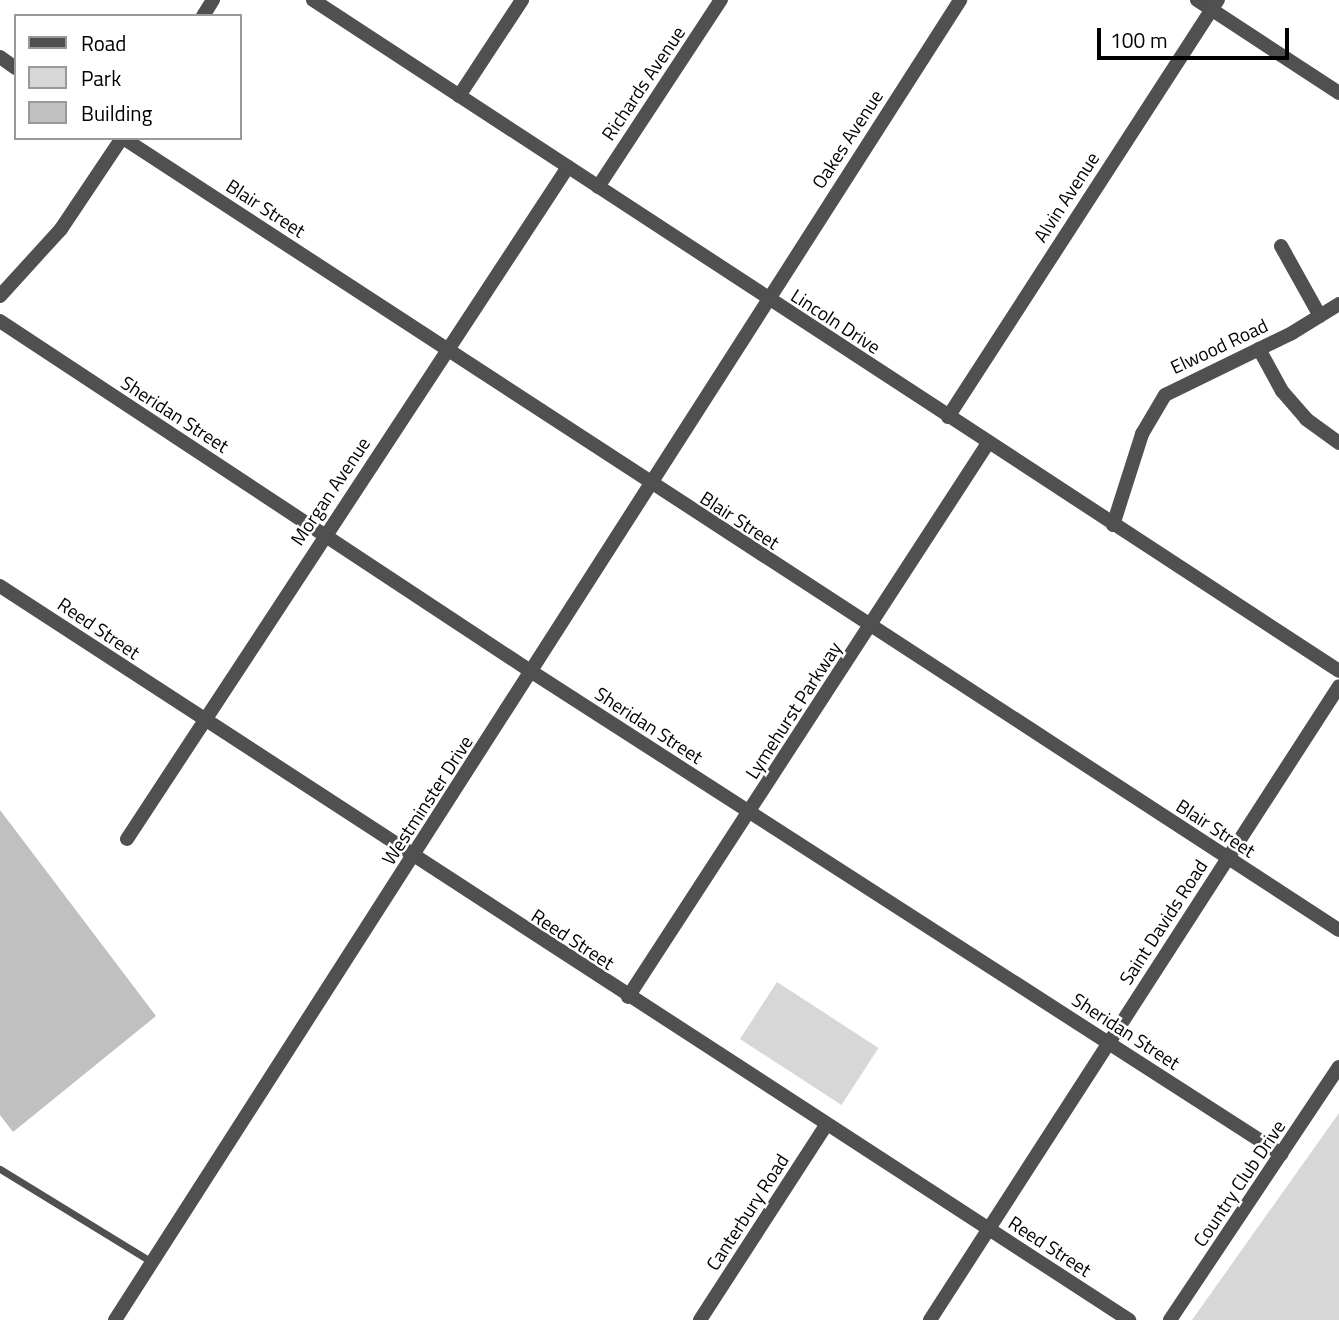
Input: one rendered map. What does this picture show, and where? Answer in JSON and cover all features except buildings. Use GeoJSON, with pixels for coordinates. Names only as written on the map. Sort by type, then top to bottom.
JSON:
{"type":"FeatureCollection","features":[{"type":"Feature","properties":{"kind":"street","name":"Lincoln Drive"},"geometry":{"type":"LineString","coordinates":[[313,0],[1339,671]]}},
{"type":"Feature","properties":{"kind":"street"},"geometry":{"type":"LineString","coordinates":[[459,96],[522,0]]}},
{"type":"Feature","properties":{"kind":"street","name":"Richards Avenue"},"geometry":{"type":"LineString","coordinates":[[598,187],[722,0]]}},
{"type":"Feature","properties":{"kind":"street","name":"Oakes Avenue"},"geometry":{"type":"LineString","coordinates":[[769,299],[960,0]]}},
{"type":"Feature","properties":{"kind":"street"},"geometry":{"type":"LineString","coordinates":[[1198,0],[1215,5],[1339,93]]}},
{"type":"Feature","properties":{"kind":"street","name":"Alvin Avenue"},"geometry":{"type":"LineString","coordinates":[[948,417],[1215,5]]}},
{"type":"Feature","properties":{"kind":"street"},"geometry":{"type":"LineString","coordinates":[[0,296],[61,229],[121,140]]}},
{"type":"Feature","properties":{"kind":"street","name":"Blair Street"},"geometry":{"type":"LineString","coordinates":[[125,140],[652,486],[1339,930]]}},
{"type":"Feature","properties":{"kind":"street","name":"Morgan Avenue"},"geometry":{"type":"LineString","coordinates":[[127,839],[568,167]]}},
{"type":"Feature","properties":{"kind":"street"},"geometry":{"type":"LineString","coordinates":[[1281,246],[1320,316]]}},
{"type":"Feature","properties":{"kind":"street","name":"Westminster Drive"},"geometry":{"type":"LineString","coordinates":[[115,1320],[652,486],[769,299]]}},
{"type":"Feature","properties":{"kind":"street","name":"Elwood Road"},"geometry":{"type":"LineString","coordinates":[[1113,525],[1142,434],[1157,404],[1189,380],[1259,349],[1339,304]]}},
{"type":"Feature","properties":{"kind":"street","name":"Sheridan Street"},"geometry":{"type":"LineString","coordinates":[[0,321],[532,672],[1281,1154]]}},
{"type":"Feature","properties":{"kind":"street"},"geometry":{"type":"LineString","coordinates":[[1259,349],[1282,391],[1306,419],[1339,443]]}},
{"type":"Feature","properties":{"kind":"street","name":"Lymehurst Parkway"},"geometry":{"type":"LineString","coordinates":[[628,997],[988,443]]}},
{"type":"Feature","properties":{"kind":"street","name":"Reed Street"},"geometry":{"type":"LineString","coordinates":[[0,586],[412,858],[1129,1320]]}},
{"type":"Feature","properties":{"kind":"street","name":"Saint Davids Road"},"geometry":{"type":"LineString","coordinates":[[930,1320],[1339,687]]}},
{"type":"Feature","properties":{"kind":"street","name":"Country Club Drive"},"geometry":{"type":"LineString","coordinates":[[1170,1320],[1339,1068]]}},
{"type":"Feature","properties":{"kind":"street","name":"Canterbury Road"},"geometry":{"type":"LineString","coordinates":[[700,1320],[827,1125]]}},
{"type":"Feature","properties":{"kind":"lane"},"geometry":{"type":"LineString","coordinates":[[0,1170],[152,1262]]}},
{"type":"Feature","properties":{"kind":"green space"},"geometry":{"type":"Polygon","coordinates":[[[777,982],[878,1048],[841,1105],[740,1039],[777,982]]]}},
{"type":"Feature","properties":{"kind":"green space"},"geometry":{"type":"Polygon","coordinates":[[[1339,1113],[1339,1320],[1192,1320],[1339,1113]]]}}]}
